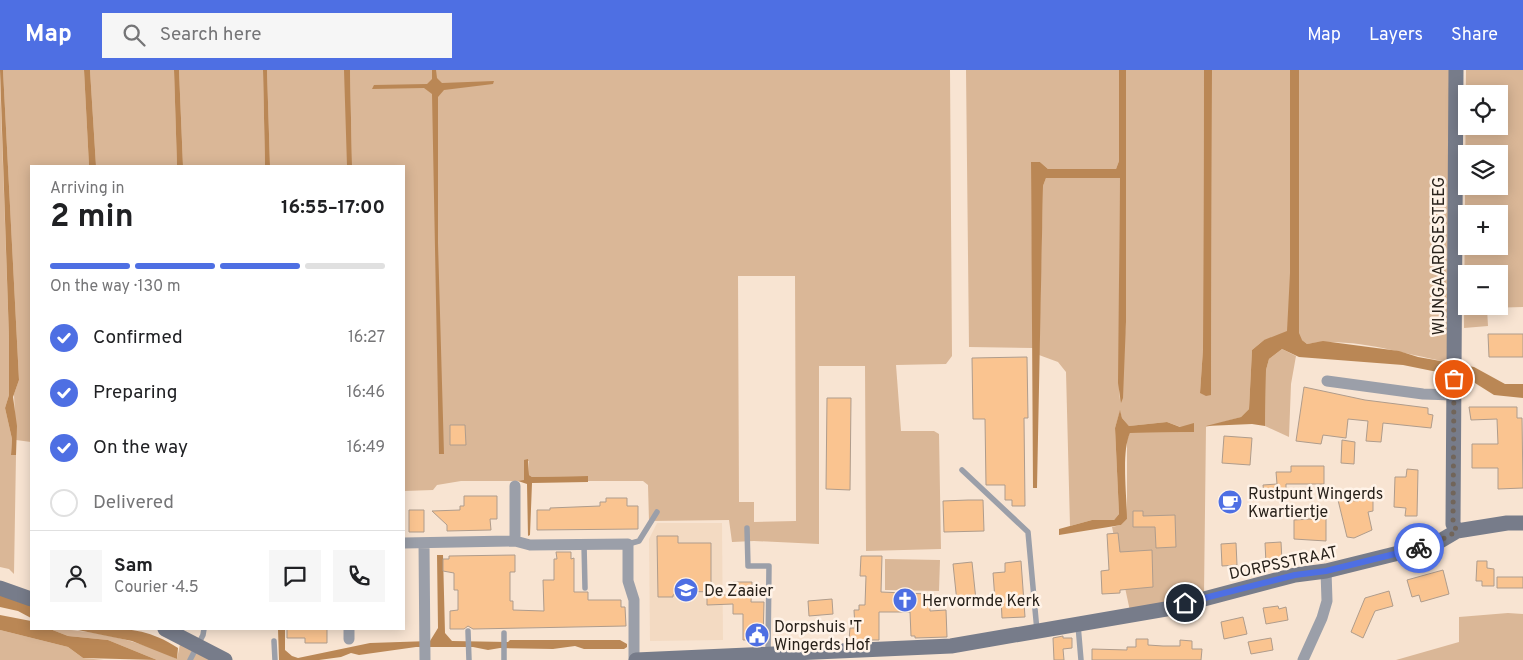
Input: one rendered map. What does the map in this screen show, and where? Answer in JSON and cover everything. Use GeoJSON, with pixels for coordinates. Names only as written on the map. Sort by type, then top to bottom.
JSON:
{"type":"FeatureCollection","features":[{"type":"Feature","properties":{"kind":"street","name":"WIJNGAARDSESTEEG"},"geometry":{"type":"LineString","coordinates":[[1456,70],[1453,524],[1457,531]]}},
{"type":"Feature","properties":{"kind":"street"},"geometry":{"type":"LineString","coordinates":[[1327,381],[1423,394],[1454,395]]}},
{"type":"Feature","properties":{"kind":"street"},"geometry":{"type":"LineString","coordinates":[[515,486],[515,541]]}},
{"type":"Feature","properties":{"kind":"street"},"geometry":{"type":"LineString","coordinates":[[1457,531],[1507,523],[1523,523]]}},
{"type":"Feature","properties":{"kind":"street","name":"DORPSSTRAAT"},"geometry":{"type":"LineString","coordinates":[[635,660],[768,657],[951,646],[1166,608],[1295,575],[1326,571],[1434,544],[1457,531]]}},
{"type":"Feature","properties":{"kind":"street"},"geometry":{"type":"LineString","coordinates":[[405,543],[515,541],[530,545],[628,544],[628,582],[634,600],[635,660]]}},
{"type":"Feature","properties":{"kind":"street"},"geometry":{"type":"LineString","coordinates":[[424,542],[425,655]]}},
{"type":"Feature","properties":{"kind":"street"},"geometry":{"type":"LineString","coordinates":[[1303,660],[1322,618],[1327,601],[1326,571]]}},
{"type":"Feature","properties":{"kind":"street"},"geometry":{"type":"LineString","coordinates":[[0,588],[30,599]]}},
{"type":"Feature","properties":{"kind":"street"},"geometry":{"type":"LineString","coordinates":[[166,630],[193,653],[225,660]]}},
{"type":"Feature","properties":{"kind":"lane"},"geometry":{"type":"LineString","coordinates":[[962,470],[1028,532],[1037,631]]}},
{"type":"Feature","properties":{"kind":"lane"},"geometry":{"type":"LineString","coordinates":[[628,544],[639,541],[657,512]]}},
{"type":"Feature","properties":{"kind":"lane"},"geometry":{"type":"LineString","coordinates":[[747,528],[748,566],[769,566],[768,657]]}},
{"type":"Feature","properties":{"kind":"lane"},"geometry":{"type":"LineString","coordinates":[[584,544],[585,588]]}},
{"type":"Feature","properties":{"kind":"lane"},"geometry":{"type":"LineString","coordinates":[[1078,623],[1081,660]]}},
{"type":"Feature","properties":{"kind":"lane"},"geometry":{"type":"LineString","coordinates":[[193,653],[204,630]]}},
{"type":"Feature","properties":{"kind":"lane"},"geometry":{"type":"LineString","coordinates":[[468,631],[469,660]]}},
{"type":"Feature","properties":{"kind":"lane"},"geometry":{"type":"LineString","coordinates":[[504,636],[504,660]]}},
{"type":"Feature","properties":{"kind":"lane"},"geometry":{"type":"LineString","coordinates":[[274,641],[275,660]]}},
{"type":"Feature","properties":{"kind":"shaded area"},"geometry":{"type":"Polygon","coordinates":[[[0,70],[3,70],[19,380],[13,397],[17,426],[16,455],[11,455],[12,439],[5,408],[9,395],[9,338],[0,70]]]}},
{"type":"Feature","properties":{"kind":"shaded area"},"geometry":{"type":"Polygon","coordinates":[[[3,70],[84,70],[89,165],[30,165],[30,442],[16,440],[14,394],[19,380],[3,70]]]}},
{"type":"Feature","properties":{"kind":"shaded area"},"geometry":{"type":"Polygon","coordinates":[[[84,70],[90,70],[96,165],[89,165],[84,70]]]}},
{"type":"Feature","properties":{"kind":"shaded area"},"geometry":{"type":"Polygon","coordinates":[[[90,70],[174,70],[177,165],[96,165],[90,70]]]}},
{"type":"Feature","properties":{"kind":"shaded area"},"geometry":{"type":"Polygon","coordinates":[[[174,70],[179,70],[183,165],[177,165],[174,70]]]}},
{"type":"Feature","properties":{"kind":"shaded area"},"geometry":{"type":"Polygon","coordinates":[[[179,70],[263,70],[265,165],[183,165],[179,70]]]}},
{"type":"Feature","properties":{"kind":"shaded area"},"geometry":{"type":"Polygon","coordinates":[[[263,70],[267,70],[270,165],[265,165],[263,70]]]}},
{"type":"Feature","properties":{"kind":"shaded area"},"geometry":{"type":"Polygon","coordinates":[[[267,70],[345,70],[349,165],[270,165],[267,70]]]}},
{"type":"Feature","properties":{"kind":"shaded area"},"geometry":{"type":"Polygon","coordinates":[[[344,70],[350,70],[352,165],[347,165],[344,70]]]}},
{"type":"Feature","properties":{"kind":"shaded area"},"geometry":{"type":"Polygon","coordinates":[[[350,70],[950,70],[952,356],[946,364],[896,365],[901,431],[934,431],[939,434],[941,549],[866,551],[865,366],[819,366],[819,544],[754,541],[732,542],[729,520],[649,521],[648,485],[643,481],[588,481],[588,476],[532,477],[529,475],[529,461],[524,461],[524,481],[461,481],[437,485],[433,490],[405,491],[405,165],[352,165],[350,70]],[[738,276],[739,502],[754,502],[754,522],[796,521],[795,276],[738,276]]]}},
{"type":"Feature","properties":{"kind":"shaded area"},"geometry":{"type":"Polygon","coordinates":[[[432,70],[436,70],[437,78],[442,83],[494,81],[493,84],[444,90],[438,97],[438,243],[444,454],[439,454],[432,94],[424,88],[372,89],[374,85],[427,84],[432,79],[432,70]]]}},
{"type":"Feature","properties":{"kind":"shaded area"},"geometry":{"type":"Polygon","coordinates":[[[966,70],[1119,70],[1119,161],[1116,169],[1048,169],[1040,162],[1031,163],[1033,348],[969,347],[966,70]]]}},
{"type":"Feature","properties":{"kind":"shaded area"},"geometry":{"type":"Polygon","coordinates":[[[1119,70],[1126,70],[1126,322],[1123,398],[1121,403],[1118,383],[1120,178],[1046,178],[1043,186],[1037,488],[1033,488],[1031,162],[1040,162],[1048,169],[1116,169],[1119,161],[1119,70]]]}},
{"type":"Feature","properties":{"kind":"shaded area"},"geometry":{"type":"Polygon","coordinates":[[[1126,70],[1204,70],[1203,349],[1200,393],[1211,394],[1212,70],[1451,70],[1451,363],[1360,344],[1324,342],[1307,344],[1302,340],[1264,340],[1252,350],[1249,409],[1241,417],[1206,427],[1204,595],[1130,611],[1112,527],[1121,525],[1127,519],[1127,439],[1130,433],[1194,432],[1167,422],[1129,426],[1122,418],[1120,411],[1115,428],[1119,514],[1114,520],[1092,520],[1070,526],[1066,372],[1058,362],[1039,355],[1043,186],[1046,178],[1120,178],[1119,400],[1126,322],[1126,70]]]}},
{"type":"Feature","properties":{"kind":"shaded area"},"geometry":{"type":"Polygon","coordinates":[[[1204,70],[1212,70],[1211,395],[1206,396],[1200,393],[1203,349],[1204,70]]]}},
{"type":"Feature","properties":{"kind":"shaded area"},"geometry":{"type":"Polygon","coordinates":[[[1290,70],[1299,70],[1299,333],[1302,340],[1307,344],[1323,341],[1399,351],[1418,357],[1474,367],[1505,384],[1523,384],[1523,398],[1494,395],[1467,378],[1403,365],[1299,357],[1282,349],[1269,359],[1266,370],[1265,426],[1252,424],[1206,426],[1241,417],[1249,409],[1252,350],[1264,340],[1287,331],[1290,273],[1290,70]]]}},
{"type":"Feature","properties":{"kind":"shaded area"},"geometry":{"type":"Polygon","coordinates":[[[1466,70],[1523,70],[1523,307],[1508,307],[1508,265],[1464,265],[1465,255],[1508,255],[1508,205],[1465,205],[1465,195],[1508,195],[1508,145],[1465,145],[1465,135],[1508,135],[1508,85],[1466,85],[1466,70]]]}},
{"type":"Feature","properties":{"kind":"shaded area"},"geometry":{"type":"Polygon","coordinates":[[[0,80],[9,338],[9,395],[5,408],[12,439],[11,455],[16,455],[14,574],[9,569],[0,567],[0,80]]]}},
{"type":"Feature","properties":{"kind":"shaded area"},"geometry":{"type":"Polygon","coordinates":[[[1464,315],[1487,315],[1488,326],[1464,328],[1464,315]]]}},
{"type":"Feature","properties":{"kind":"shaded area"},"geometry":{"type":"Polygon","coordinates":[[[1282,349],[1296,356],[1291,384],[1289,437],[1265,426],[1266,370],[1269,359],[1282,349]]]}},
{"type":"Feature","properties":{"kind":"shaded area"},"geometry":{"type":"Polygon","coordinates":[[[1120,410],[1122,418],[1129,426],[1167,422],[1180,427],[1194,423],[1194,432],[1130,433],[1127,441],[1125,463],[1127,519],[1121,525],[1059,535],[1059,529],[1092,520],[1114,520],[1119,514],[1115,428],[1120,410]]]}},
{"type":"Feature","properties":{"kind":"shaded area"},"geometry":{"type":"Polygon","coordinates":[[[528,459],[529,475],[532,477],[588,476],[588,482],[532,483],[530,535],[528,536],[527,484],[518,481],[524,480],[524,460],[528,459]]]}},
{"type":"Feature","properties":{"kind":"shaded area","name":"De Zaaier"},"geometry":{"type":"Polygon","coordinates":[[[657,523],[722,523],[723,640],[650,641],[649,539],[657,523]]]}},
{"type":"Feature","properties":{"kind":"shaded area"},"geometry":{"type":"Polygon","coordinates":[[[437,555],[443,555],[445,633],[452,641],[620,640],[627,644],[627,647],[624,649],[584,649],[575,646],[553,649],[500,648],[488,650],[473,647],[416,647],[359,655],[351,653],[341,657],[319,660],[279,660],[278,630],[285,630],[285,650],[298,658],[370,643],[430,641],[438,628],[437,555]]]}},
{"type":"Feature","properties":{"kind":"shaded area"},"geometry":{"type":"Polygon","coordinates":[[[885,559],[940,560],[939,591],[885,590],[885,559]]]}},
{"type":"Feature","properties":{"kind":"shaded area"},"geometry":{"type":"Polygon","coordinates":[[[0,594],[30,606],[30,617],[18,611],[0,607],[0,594]]]}},
{"type":"Feature","properties":{"kind":"shaded area"},"geometry":{"type":"Polygon","coordinates":[[[1508,613],[1523,614],[1523,660],[1396,660],[1459,642],[1459,617],[1508,613]]]}},
{"type":"Feature","properties":{"kind":"shaded area"},"geometry":{"type":"Polygon","coordinates":[[[0,615],[30,621],[30,630],[53,630],[68,636],[108,640],[157,660],[83,658],[68,647],[0,630],[0,615]]]}},
{"type":"Feature","properties":{"kind":"shaded area"},"geometry":{"type":"Polygon","coordinates":[[[0,630],[68,647],[83,658],[104,660],[0,660],[0,630]]]}},
{"type":"Feature","properties":{"kind":"shaded area"},"geometry":{"type":"Polygon","coordinates":[[[53,630],[82,631],[115,637],[148,647],[177,659],[180,644],[212,660],[157,660],[108,640],[68,636],[53,630]]]}},
{"type":"Feature","properties":{"kind":"shaded area"},"geometry":{"type":"Polygon","coordinates":[[[78,630],[140,631],[165,640],[178,648],[177,659],[132,641],[78,630]]]}},
{"type":"Feature","properties":{"kind":"building"},"geometry":{"type":"Polygon","coordinates":[[[1488,334],[1523,334],[1523,357],[1489,357],[1488,334]]]}},
{"type":"Feature","properties":{"kind":"building"},"geometry":{"type":"Polygon","coordinates":[[[1027,357],[1028,418],[1024,418],[1025,506],[1012,506],[1012,500],[1005,500],[1005,485],[986,485],[985,419],[973,419],[972,358],[1027,357]]]}},
{"type":"Feature","properties":{"kind":"building"},"geometry":{"type":"Polygon","coordinates":[[[1304,387],[1365,400],[1428,408],[1428,414],[1433,415],[1431,428],[1383,423],[1381,442],[1366,441],[1368,421],[1348,419],[1346,438],[1323,435],[1321,444],[1296,441],[1304,387]]]}},
{"type":"Feature","properties":{"kind":"building"},"geometry":{"type":"Polygon","coordinates":[[[827,398],[851,398],[850,490],[826,489],[827,398]]]}},
{"type":"Feature","properties":{"kind":"building"},"geometry":{"type":"Polygon","coordinates":[[[1469,407],[1517,407],[1517,418],[1522,418],[1523,488],[1498,489],[1498,468],[1472,468],[1472,444],[1498,444],[1497,419],[1471,420],[1469,407]]]}},
{"type":"Feature","properties":{"kind":"building"},"geometry":{"type":"Polygon","coordinates":[[[450,425],[465,425],[466,445],[450,445],[450,425]]]}},
{"type":"Feature","properties":{"kind":"building"},"geometry":{"type":"Polygon","coordinates":[[[1224,436],[1252,438],[1250,465],[1222,463],[1224,436]]]}},
{"type":"Feature","properties":{"kind":"building"},"geometry":{"type":"Polygon","coordinates":[[[1342,440],[1355,442],[1354,464],[1341,463],[1342,440]]]}},
{"type":"Feature","properties":{"kind":"building"},"geometry":{"type":"Polygon","coordinates":[[[1291,466],[1324,466],[1324,484],[1286,484],[1286,493],[1264,495],[1263,485],[1277,484],[1276,472],[1291,472],[1291,466]]]}},
{"type":"Feature","properties":{"kind":"building"},"geometry":{"type":"Polygon","coordinates":[[[1407,469],[1418,470],[1417,516],[1405,516],[1406,508],[1394,507],[1395,477],[1406,477],[1407,469]]]}},
{"type":"Feature","properties":{"kind":"building"},"geometry":{"type":"Polygon","coordinates":[[[464,496],[497,496],[497,519],[490,519],[491,530],[447,531],[447,525],[432,511],[460,510],[460,506],[464,506],[464,496]]]}},
{"type":"Feature","properties":{"kind":"building"},"geometry":{"type":"Polygon","coordinates":[[[1358,496],[1373,496],[1373,511],[1368,512],[1372,530],[1354,538],[1347,537],[1338,500],[1358,501],[1358,496]]]}},
{"type":"Feature","properties":{"kind":"building"},"geometry":{"type":"Polygon","coordinates":[[[606,498],[627,498],[627,506],[638,506],[638,529],[537,530],[537,510],[600,506],[600,502],[606,502],[606,498]]]}},
{"type":"Feature","properties":{"kind":"building"},"geometry":{"type":"Polygon","coordinates":[[[983,500],[984,531],[944,532],[943,501],[983,500]]]}},
{"type":"Feature","properties":{"kind":"building"},"geometry":{"type":"Polygon","coordinates":[[[409,510],[424,510],[424,532],[409,532],[409,510]]]}},
{"type":"Feature","properties":{"kind":"building"},"geometry":{"type":"Polygon","coordinates":[[[1133,511],[1143,511],[1143,516],[1175,515],[1176,547],[1156,548],[1155,527],[1133,527],[1133,511]]]}},
{"type":"Feature","properties":{"kind":"building"},"geometry":{"type":"Polygon","coordinates":[[[1326,518],[1326,541],[1294,539],[1294,520],[1326,518]]]}},
{"type":"Feature","properties":{"kind":"building"},"geometry":{"type":"Polygon","coordinates":[[[1118,533],[1120,552],[1152,550],[1153,587],[1120,590],[1120,593],[1102,594],[1101,571],[1109,570],[1107,534],[1118,533]]]}},
{"type":"Feature","properties":{"kind":"building"},"geometry":{"type":"Polygon","coordinates":[[[657,536],[678,536],[678,543],[711,543],[711,592],[678,591],[678,594],[673,595],[673,597],[658,597],[657,536]]]}},
{"type":"Feature","properties":{"kind":"building"},"geometry":{"type":"Polygon","coordinates":[[[1281,542],[1282,562],[1266,563],[1265,543],[1281,542]]]}},
{"type":"Feature","properties":{"kind":"building"},"geometry":{"type":"Polygon","coordinates":[[[1236,543],[1237,565],[1222,566],[1221,544],[1236,543]]]}},
{"type":"Feature","properties":{"kind":"building"},"geometry":{"type":"Polygon","coordinates":[[[556,552],[571,552],[571,559],[574,558],[574,592],[588,592],[588,600],[621,600],[621,607],[625,607],[626,626],[473,629],[468,626],[464,629],[450,629],[450,611],[458,610],[458,590],[454,590],[454,573],[443,571],[443,559],[449,559],[449,556],[515,555],[515,572],[510,572],[510,601],[513,601],[513,610],[544,611],[543,580],[554,580],[556,552]]]}},
{"type":"Feature","properties":{"kind":"building"},"geometry":{"type":"Polygon","coordinates":[[[861,556],[882,556],[881,592],[927,594],[930,598],[930,611],[946,610],[947,637],[915,638],[915,636],[911,636],[910,612],[879,612],[879,640],[849,640],[850,628],[855,628],[854,610],[859,610],[859,605],[865,605],[866,576],[860,576],[861,556]]]}},
{"type":"Feature","properties":{"kind":"building"},"geometry":{"type":"Polygon","coordinates":[[[1021,561],[1025,617],[1002,618],[1001,599],[995,600],[993,573],[1005,572],[1005,563],[1021,561]]]}},
{"type":"Feature","properties":{"kind":"building"},"geometry":{"type":"Polygon","coordinates":[[[1477,561],[1487,561],[1487,568],[1494,569],[1494,586],[1482,586],[1482,581],[1476,581],[1477,561]]]}},
{"type":"Feature","properties":{"kind":"building"},"geometry":{"type":"Polygon","coordinates":[[[972,562],[976,600],[957,602],[953,564],[972,562]]]}},
{"type":"Feature","properties":{"kind":"building"},"geometry":{"type":"Polygon","coordinates":[[[1443,570],[1449,594],[1421,602],[1419,595],[1412,597],[1407,580],[1443,570]]]}},
{"type":"Feature","properties":{"kind":"building"},"geometry":{"type":"Polygon","coordinates":[[[1497,577],[1523,577],[1523,588],[1497,588],[1497,577]]]}},
{"type":"Feature","properties":{"kind":"building"},"geometry":{"type":"Polygon","coordinates":[[[733,582],[752,582],[751,602],[764,602],[763,640],[743,640],[743,614],[733,614],[733,604],[707,605],[707,595],[733,595],[733,582]]]}},
{"type":"Feature","properties":{"kind":"building"},"geometry":{"type":"Polygon","coordinates":[[[1389,591],[1393,606],[1375,611],[1363,638],[1351,632],[1365,598],[1389,591]]]}},
{"type":"Feature","properties":{"kind":"building"},"geometry":{"type":"Polygon","coordinates":[[[832,599],[833,614],[809,616],[808,601],[832,599]]]}},
{"type":"Feature","properties":{"kind":"building"},"geometry":{"type":"Polygon","coordinates":[[[1278,606],[1279,609],[1286,607],[1288,620],[1266,624],[1263,608],[1278,606]]]}},
{"type":"Feature","properties":{"kind":"building"},"geometry":{"type":"Polygon","coordinates":[[[1243,617],[1247,634],[1224,639],[1221,622],[1243,617]]]}},
{"type":"Feature","properties":{"kind":"building"},"geometry":{"type":"Polygon","coordinates":[[[287,630],[327,630],[327,643],[305,643],[305,638],[287,638],[287,630]]]}},
{"type":"Feature","properties":{"kind":"building"},"geometry":{"type":"Polygon","coordinates":[[[1063,636],[1063,638],[1072,638],[1072,648],[1063,649],[1064,660],[1054,660],[1053,638],[1063,636]]]}},
{"type":"Feature","properties":{"kind":"building"},"geometry":{"type":"Polygon","coordinates":[[[1271,638],[1273,650],[1251,654],[1248,642],[1271,638]]]}},
{"type":"Feature","properties":{"kind":"building"},"geometry":{"type":"Polygon","coordinates":[[[1136,639],[1148,639],[1148,645],[1163,646],[1180,646],[1180,640],[1192,641],[1192,649],[1202,649],[1201,660],[1092,660],[1092,649],[1127,650],[1127,647],[1136,647],[1136,639]]]}},
{"type":"Feature","properties":{"kind":"way so far"},"geometry":{"type":"LineString","coordinates":[[1419,548],[1434,544],[1457,531],[1453,524],[1454,379]]}},
{"type":"Feature","properties":{"kind":"place","name":"Rustpunt Wingerds Kwartiertje"},"geometry":{"type":"Point","coordinates":[1230,502]}},
{"type":"Feature","properties":{"kind":"place","name":"De Zaaier"},"geometry":{"type":"Point","coordinates":[686,590]}},
{"type":"Feature","properties":{"kind":"place","name":"Hervormde Kerk"},"geometry":{"type":"Point","coordinates":[905,600]}},
{"type":"Feature","properties":{"kind":"place","name":"Dorpshuis 'T Wingerds Hof"},"geometry":{"type":"Point","coordinates":[757,635]}},
{"type":"Feature","properties":{"kind":"route"},"geometry":{"type":"LineString","coordinates":[[1185,603],[1222,592],[1295,575],[1326,571],[1419,548]]}}]}
